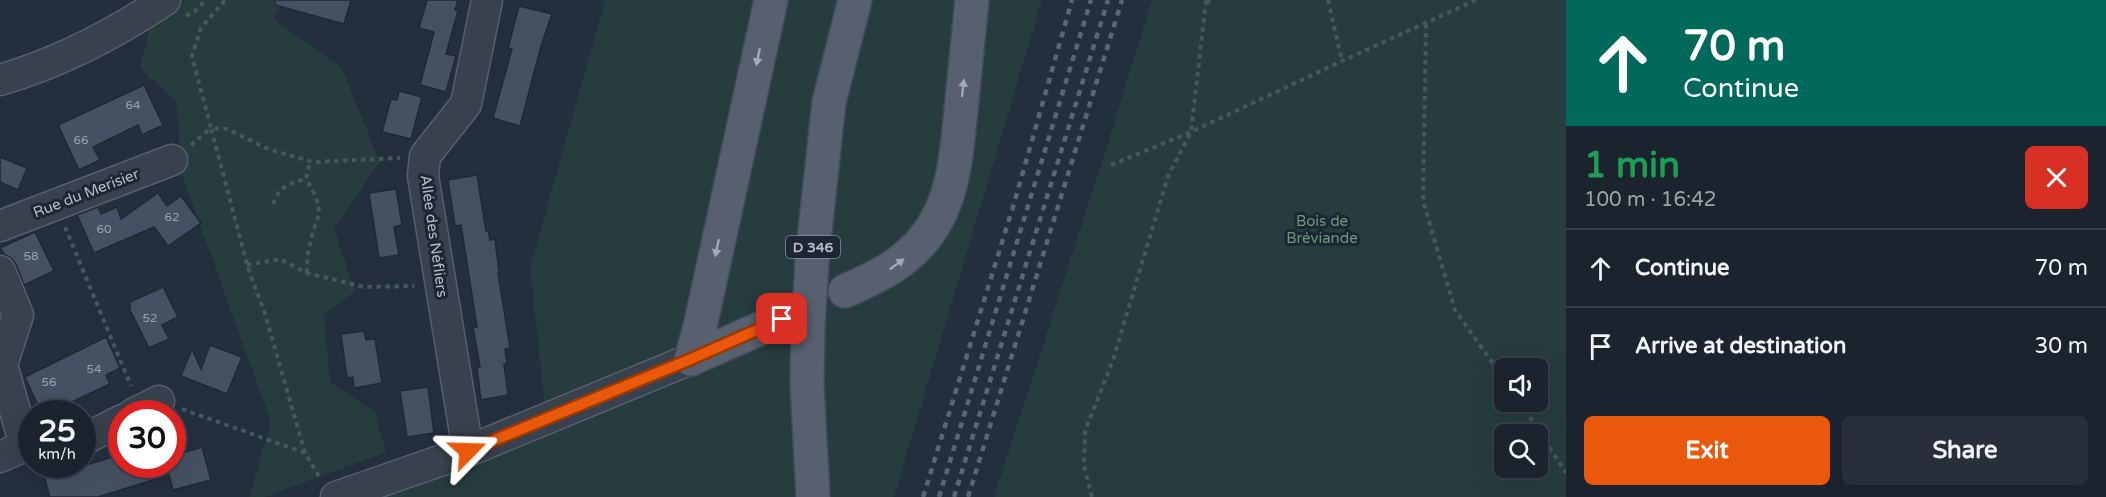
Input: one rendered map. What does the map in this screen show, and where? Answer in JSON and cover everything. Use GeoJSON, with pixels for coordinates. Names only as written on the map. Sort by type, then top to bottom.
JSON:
{"type":"FeatureCollection","features":[{"type":"Feature","properties":{"kind":"main road"},"geometry":{"type":"LineString","coordinates":[[691,359],[700,327],[771,0]]}},
{"type":"Feature","properties":{"kind":"main road","name":"D 346"},"geometry":{"type":"LineString","coordinates":[[813,497],[807,383],[813,249],[830,102],[855,0]]}},
{"type":"Feature","properties":{"kind":"main road"},"geometry":{"type":"LineString","coordinates":[[845,291],[890,269],[912,252],[928,234],[942,210],[954,175],[972,0]]}},
{"type":"Feature","properties":{"kind":"main road"},"geometry":{"type":"LineString","coordinates":[[691,359],[782,319]]}},
{"type":"Feature","properties":{"kind":"street"},"geometry":{"type":"LineString","coordinates":[[0,80],[65,57],[123,28],[165,0]]}},
{"type":"Feature","properties":{"kind":"street","name":"Allée des Néfliers"},"geometry":{"type":"LineString","coordinates":[[468,451],[423,176],[425,156],[466,104],[487,0]]}},
{"type":"Feature","properties":{"kind":"street","name":"Rue du Merisier"},"geometry":{"type":"LineString","coordinates":[[0,226],[172,160]]}},
{"type":"Feature","properties":{"kind":"street"},"geometry":{"type":"LineString","coordinates":[[0,271],[18,315],[2,365],[18,445]]}},
{"type":"Feature","properties":{"kind":"street"},"geometry":{"type":"LineString","coordinates":[[328,488],[468,451],[691,359]]}},
{"type":"Feature","properties":{"kind":"path"},"geometry":{"type":"LineString","coordinates":[[225,0],[201,28],[192,56],[247,265],[265,314],[305,453],[328,488]]}},
{"type":"Feature","properties":{"kind":"path"},"geometry":{"type":"LineString","coordinates":[[1092,497],[1084,466],[1085,431],[1113,360],[1161,206],[1168,176],[1191,132],[1206,1],[1215,0]]}},
{"type":"Feature","properties":{"kind":"path"},"geometry":{"type":"LineString","coordinates":[[1328,0],[1342,61]]}},
{"type":"Feature","properties":{"kind":"path"},"geometry":{"type":"LineString","coordinates":[[1111,165],[1191,132],[1476,0]]}},
{"type":"Feature","properties":{"kind":"path"},"geometry":{"type":"LineString","coordinates":[[1426,24],[1423,201],[1455,310],[1494,365]]}},
{"type":"Feature","properties":{"kind":"path"},"geometry":{"type":"LineString","coordinates":[[172,160],[212,128],[227,129],[268,149],[310,161],[425,156]]}},
{"type":"Feature","properties":{"kind":"path"},"geometry":{"type":"LineString","coordinates":[[307,273],[309,247],[320,215],[317,197],[306,179],[310,161]]}},
{"type":"Feature","properties":{"kind":"path"},"geometry":{"type":"LineString","coordinates":[[273,204],[277,193],[292,183],[306,179]]}},
{"type":"Feature","properties":{"kind":"path"},"geometry":{"type":"LineString","coordinates":[[55,204],[135,400]]}},
{"type":"Feature","properties":{"kind":"path"},"geometry":{"type":"LineString","coordinates":[[247,265],[280,258],[307,273],[364,287],[418,286],[441,283]]}},
{"type":"Feature","properties":{"kind":"path"},"geometry":{"type":"LineString","coordinates":[[1526,412],[1566,473]]}},
{"type":"Feature","properties":{"kind":"path"},"geometry":{"type":"LineString","coordinates":[[186,423],[305,453]]}},
{"type":"Feature","properties":{"kind":"green space"},"geometry":{"type":"Polygon","coordinates":[[[185,0],[284,0],[273,19],[342,68],[380,162],[334,228],[355,291],[324,315],[330,382],[375,412],[386,452],[265,497],[249,497],[271,422],[183,178],[176,102],[140,68],[150,25],[185,0]]]}},
{"type":"Feature","properties":{"kind":"green space"},"geometry":{"type":"Polygon","coordinates":[[[605,0],[1042,0],[894,497],[362,497],[548,434],[530,268],[605,0]]]}},
{"type":"Feature","properties":{"kind":"green space","name":"Bois de Bréviande"},"geometry":{"type":"Polygon","coordinates":[[[1152,0],[1566,0],[1566,497],[994,497],[1152,0]]]}},
{"type":"Feature","properties":{"kind":"building"},"geometry":{"type":"Polygon","coordinates":[[[275,0],[351,0],[344,24],[275,5],[275,0]]]}},
{"type":"Feature","properties":{"kind":"building"},"geometry":{"type":"Polygon","coordinates":[[[427,0],[458,0],[455,10],[458,11],[446,54],[456,56],[446,92],[420,85],[434,32],[419,28],[427,0]]]}},
{"type":"Feature","properties":{"kind":"building"},"geometry":{"type":"Polygon","coordinates":[[[519,6],[552,14],[520,126],[493,118],[512,49],[508,48],[519,6]]]}},
{"type":"Feature","properties":{"kind":"building"},"geometry":{"type":"Polygon","coordinates":[[[144,85],[163,125],[142,135],[138,125],[93,147],[100,160],[79,170],[58,125],[144,85]]]}},
{"type":"Feature","properties":{"kind":"building"},"geometry":{"type":"Polygon","coordinates":[[[399,91],[422,97],[411,139],[382,132],[391,99],[397,100],[399,91]]]}},
{"type":"Feature","properties":{"kind":"building"},"geometry":{"type":"Polygon","coordinates":[[[0,157],[27,168],[18,190],[0,182],[0,157]]]}},
{"type":"Feature","properties":{"kind":"building"},"geometry":{"type":"Polygon","coordinates":[[[477,175],[486,231],[488,230],[490,240],[495,239],[510,348],[505,349],[507,364],[504,364],[508,395],[481,400],[477,368],[480,367],[473,327],[477,327],[461,225],[455,226],[448,180],[477,175]]]}},
{"type":"Feature","properties":{"kind":"building"},"geometry":{"type":"Polygon","coordinates":[[[396,189],[402,225],[394,227],[399,255],[379,258],[369,193],[396,189]]]}},
{"type":"Feature","properties":{"kind":"building"},"geometry":{"type":"Polygon","coordinates":[[[158,193],[167,206],[181,196],[201,223],[168,246],[154,227],[94,253],[77,215],[98,207],[101,214],[117,207],[121,219],[158,193]]]}},
{"type":"Feature","properties":{"kind":"building"},"geometry":{"type":"Polygon","coordinates":[[[35,232],[54,271],[24,285],[16,264],[0,248],[35,232]]]}},
{"type":"Feature","properties":{"kind":"building"},"geometry":{"type":"Polygon","coordinates":[[[163,287],[178,317],[162,325],[169,339],[149,348],[130,310],[130,302],[163,287]]]}},
{"type":"Feature","properties":{"kind":"building"},"geometry":{"type":"Polygon","coordinates":[[[364,331],[366,340],[375,339],[382,383],[354,388],[353,377],[347,378],[341,334],[364,331]]]}},
{"type":"Feature","properties":{"kind":"building"},"geometry":{"type":"Polygon","coordinates":[[[106,337],[120,368],[106,375],[110,384],[76,400],[36,400],[25,377],[106,337]]]}},
{"type":"Feature","properties":{"kind":"building"},"geometry":{"type":"Polygon","coordinates":[[[210,345],[242,357],[227,394],[181,376],[192,349],[201,369],[210,345]]]}},
{"type":"Feature","properties":{"kind":"building"},"geometry":{"type":"Polygon","coordinates":[[[428,387],[434,433],[407,437],[400,391],[428,387]]]}},
{"type":"Feature","properties":{"kind":"building"},"geometry":{"type":"Polygon","coordinates":[[[202,447],[211,480],[173,490],[170,478],[186,478],[186,452],[202,447]]]}},
{"type":"Feature","properties":{"kind":"building"},"geometry":{"type":"Polygon","coordinates":[[[108,458],[108,478],[159,478],[98,497],[50,497],[45,478],[96,478],[96,462],[108,458]]]}},
{"type":"Feature","properties":{"kind":"railway"},"geometry":{"type":"LineString","coordinates":[[923,497],[1013,207],[1072,0]]}},
{"type":"Feature","properties":{"kind":"railway"},"geometry":{"type":"LineString","coordinates":[[939,497],[1091,0]]}},
{"type":"Feature","properties":{"kind":"railway"},"geometry":{"type":"LineString","coordinates":[[954,497],[1108,0]]}},
{"type":"Feature","properties":{"kind":"railway"},"geometry":{"type":"LineString","coordinates":[[968,497],[1122,0]]}},
{"type":"Feature","properties":{"kind":"route"},"geometry":{"type":"LineString","coordinates":[[468,451],[782,319]]}}]}
